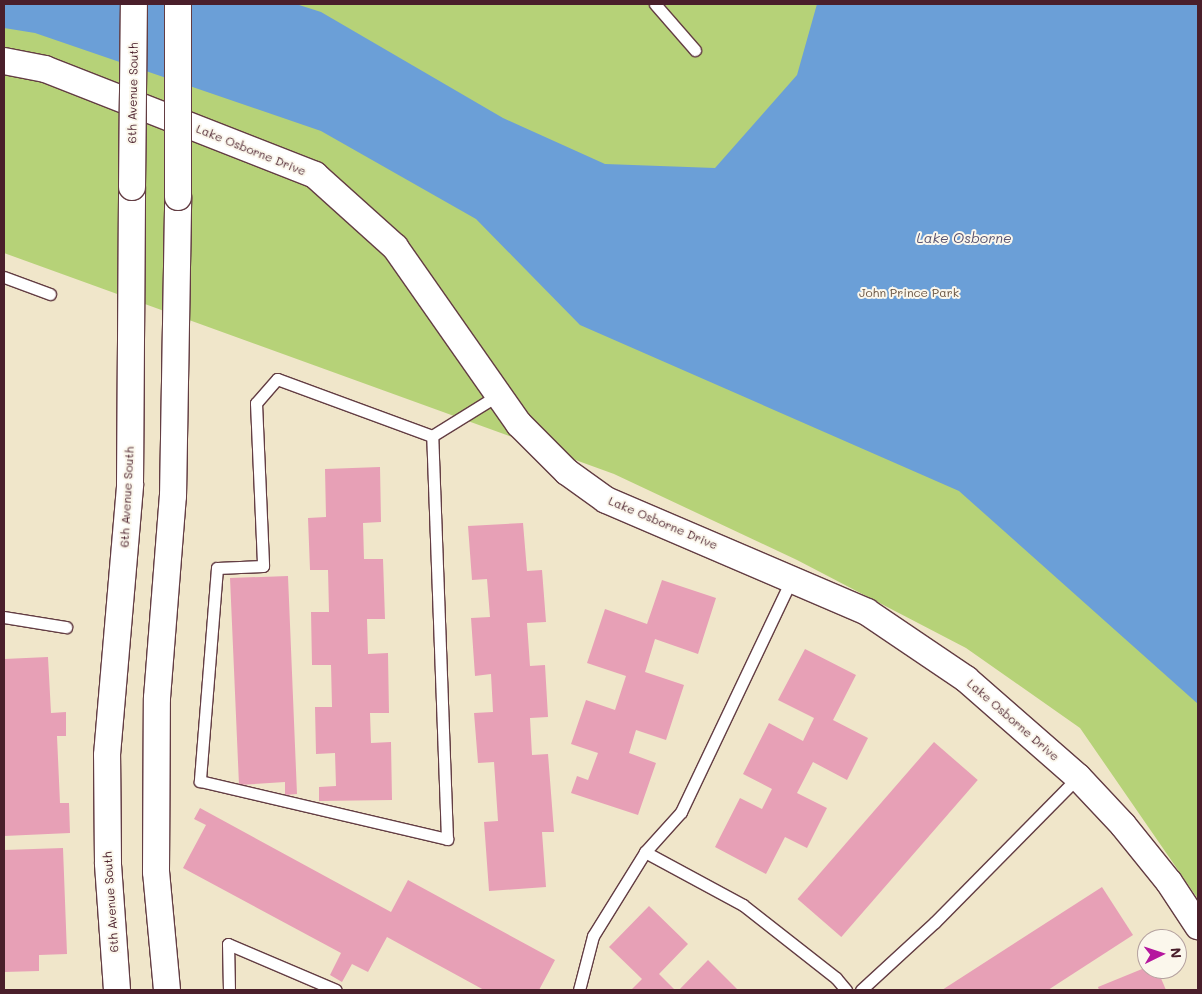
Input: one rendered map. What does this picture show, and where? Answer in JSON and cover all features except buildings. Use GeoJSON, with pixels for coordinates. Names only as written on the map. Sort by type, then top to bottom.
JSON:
{"type":"FeatureCollection","features":[{"type":"Feature","properties":{"kind":"street","name":"6th Avenue South"},"geometry":{"type":"LineString","coordinates":[[117,990],[108,862],[108,755],[130,484],[134,4]]}},
{"type":"Feature","properties":{"kind":"street"},"geometry":{"type":"LineString","coordinates":[[167,990],[156,872],[156,698],[173,496],[178,198],[178,4]]}},
{"type":"Feature","properties":{"kind":"street","name":"Lake Osborne Drive"},"geometry":{"type":"LineString","coordinates":[[4,61],[45,69],[315,176],[395,247],[519,424],[567,472],[606,500],[792,578],[867,612],[966,679],[1078,777],[1123,825],[1169,882],[1198,926]]}},
{"type":"Feature","properties":{"kind":"lane"},"geometry":{"type":"LineString","coordinates":[[655,4],[696,50]]}},
{"type":"Feature","properties":{"kind":"lane"},"geometry":{"type":"LineString","coordinates":[[4,277],[50,294]]}},
{"type":"Feature","properties":{"kind":"lane"},"geometry":{"type":"LineString","coordinates":[[277,379],[432,436],[447,839],[200,781],[217,568],[263,566],[256,403],[277,379]]}},
{"type":"Feature","properties":{"kind":"lane"},"geometry":{"type":"LineString","coordinates":[[432,436],[498,395]]}},
{"type":"Feature","properties":{"kind":"lane"},"geometry":{"type":"LineString","coordinates":[[578,990],[593,936],[645,852],[681,812],[792,578]]}},
{"type":"Feature","properties":{"kind":"lane"},"geometry":{"type":"LineString","coordinates":[[4,617],[66,628]]}},
{"type":"Feature","properties":{"kind":"lane"},"geometry":{"type":"LineString","coordinates":[[861,990],[935,922],[1078,777]]}},
{"type":"Feature","properties":{"kind":"lane"},"geometry":{"type":"LineString","coordinates":[[645,852],[743,905],[836,978],[846,990]]}},
{"type":"Feature","properties":{"kind":"lane"},"geometry":{"type":"LineString","coordinates":[[229,990],[228,944],[336,990]]}},
{"type":"Feature","properties":{"kind":"green space","name":"John Prince Park"},"geometry":{"type":"Polygon","coordinates":[[[4,4],[1198,4],[1198,899],[1080,728],[966,648],[797,560],[614,474],[4,253],[4,4]]]}},
{"type":"Feature","properties":{"kind":"water","name":"Lake Osborne"},"geometry":{"type":"Polygon","coordinates":[[[4,4],[296,4],[321,12],[503,118],[605,164],[715,168],[797,75],[817,4],[1198,4],[1198,704],[959,491],[580,325],[476,219],[321,131],[35,33],[4,28],[4,4]]]}}]}
